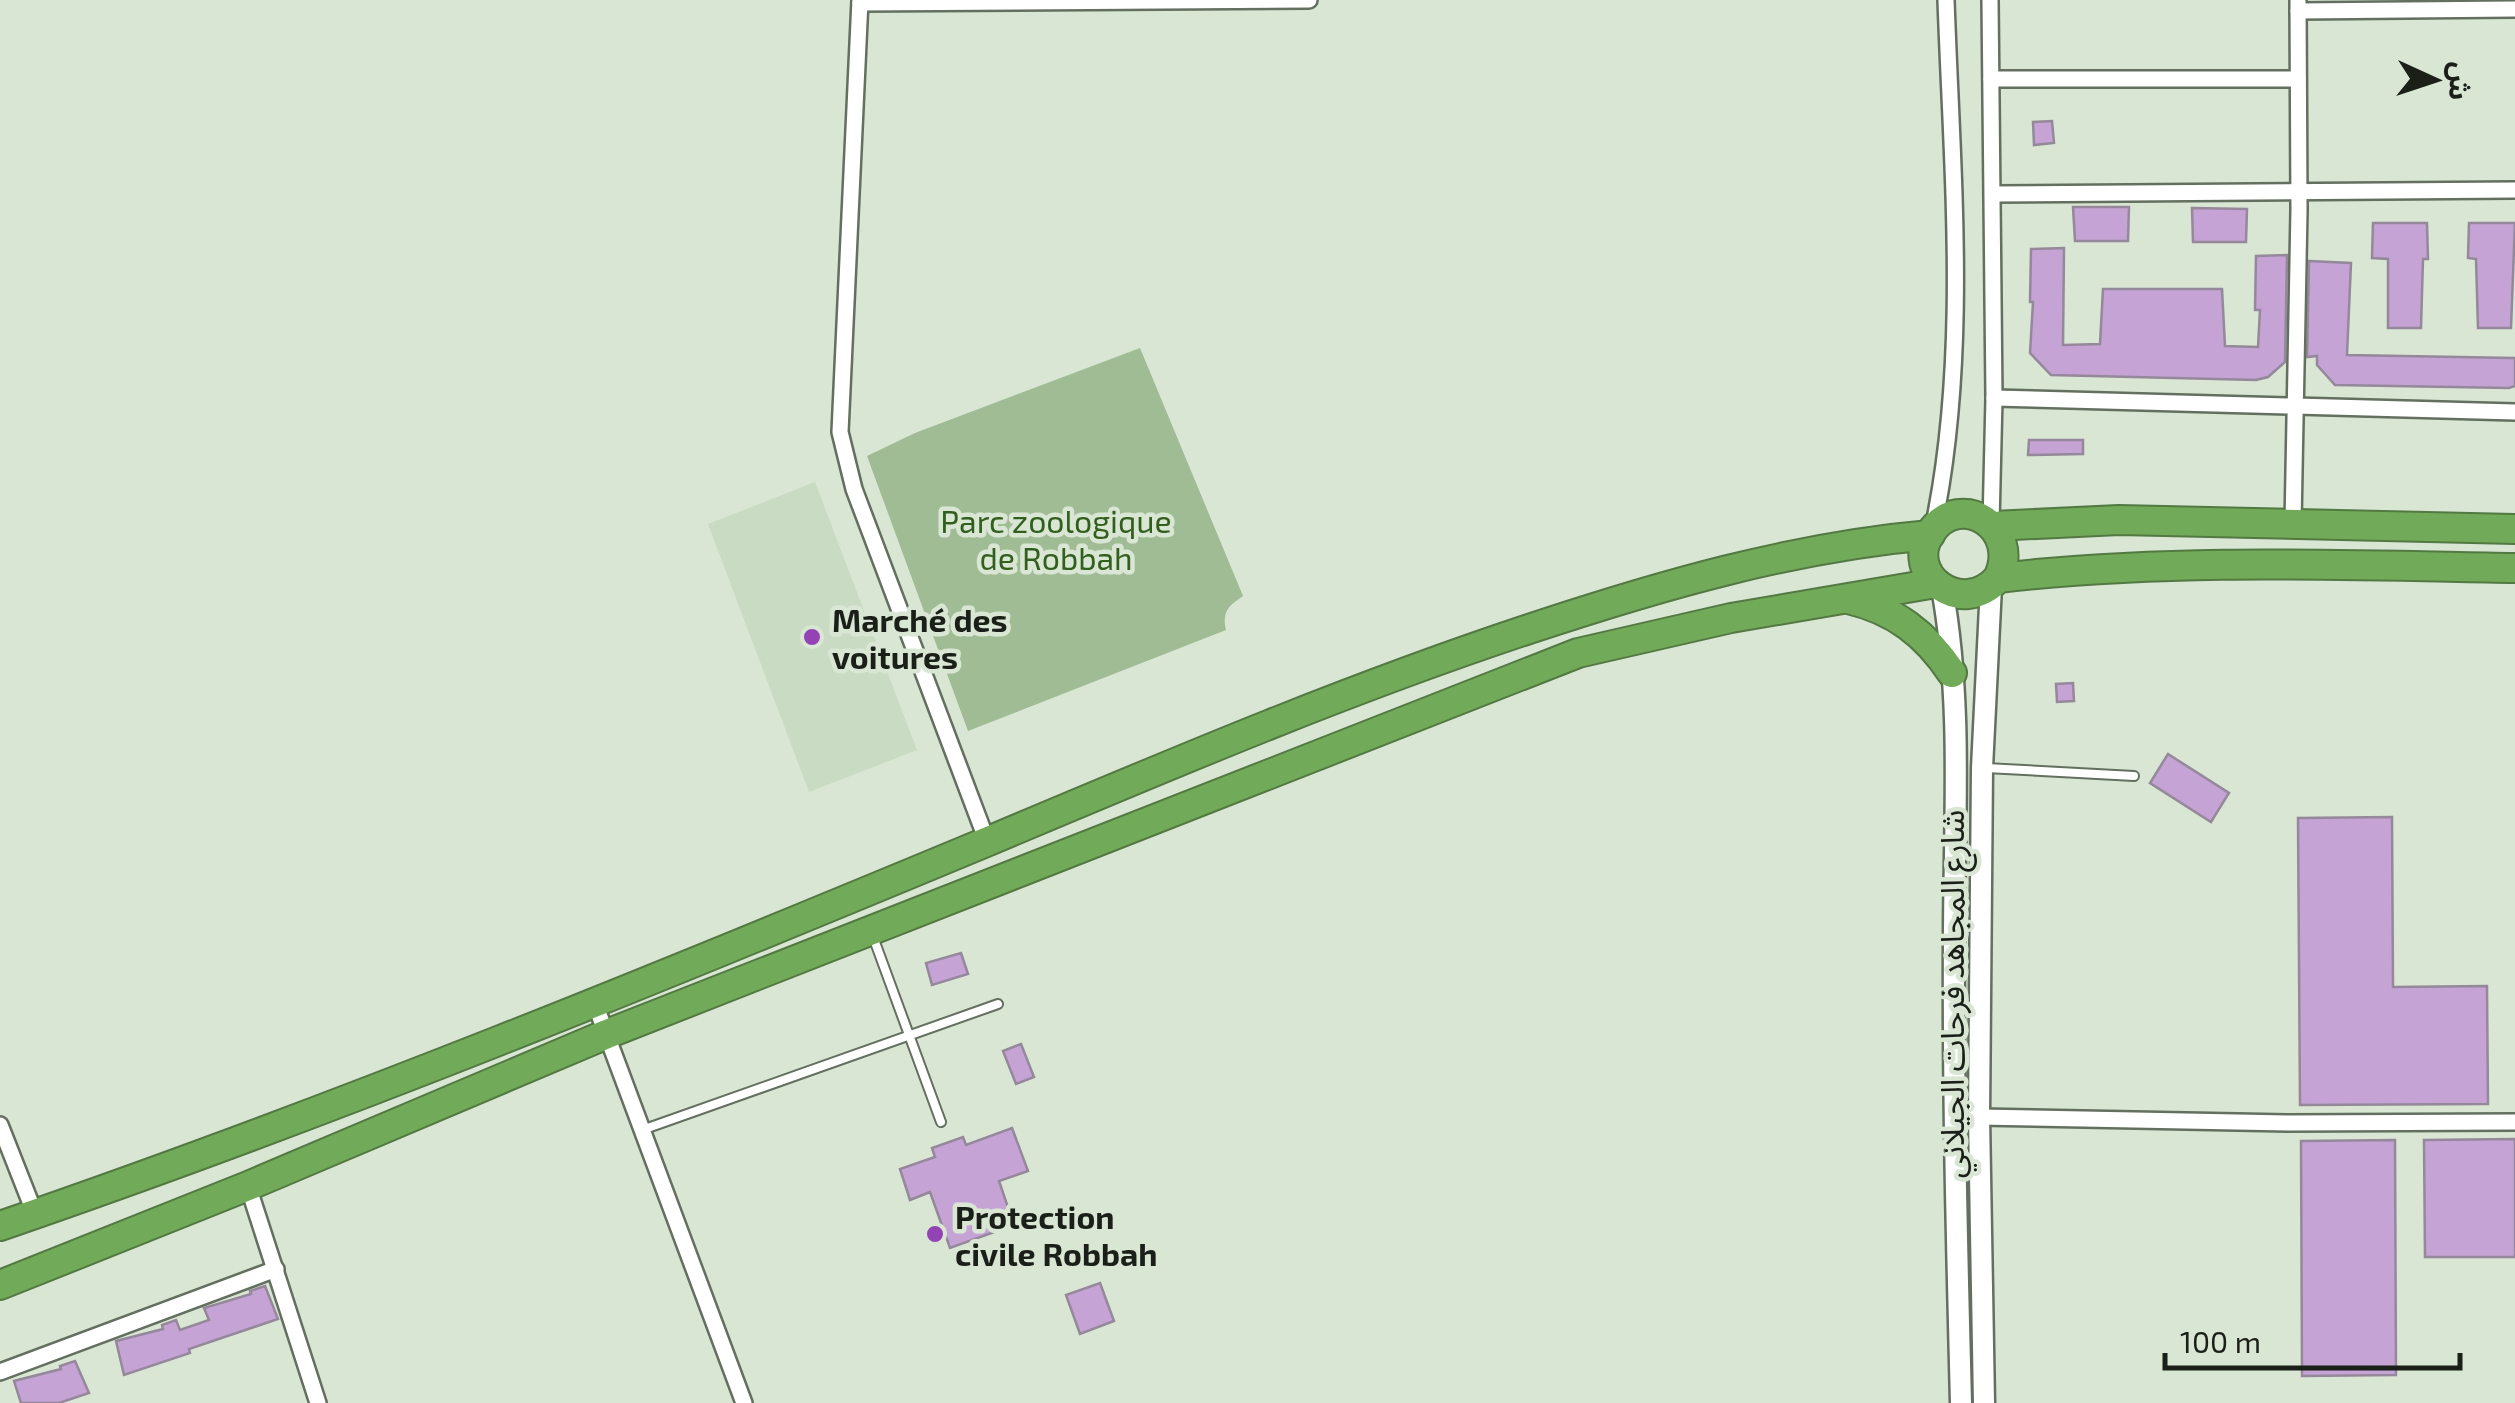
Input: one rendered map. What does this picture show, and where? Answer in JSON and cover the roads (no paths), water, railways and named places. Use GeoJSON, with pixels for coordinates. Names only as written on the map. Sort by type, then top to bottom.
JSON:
{"type":"FeatureCollection","features":[{"type":"Feature","properties":{"kind":"highway"},"geometry":{"type":"LineString","coordinates":[[0,1226],[412,1074],[1344,694],[1637,593],[1705,574],[1931,532],[1960,514],[1982,518],[2000,535],[2005,556],[1994,582],[1982,592],[1961,595],[1939,586],[1842,598],[1652,634],[1578,654],[607,1034],[248,1186],[0,1284]]}},
{"type":"Feature","properties":{"kind":"highway"},"geometry":{"type":"LineString","coordinates":[[1992,525],[2071,520],[2515,530]]}},
{"type":"Feature","properties":{"kind":"highway"},"geometry":{"type":"LineString","coordinates":[[1931,532],[1924,555],[1939,586]]}},
{"type":"Feature","properties":{"kind":"highway"},"geometry":{"type":"LineString","coordinates":[[1994,582],[2129,566],[2515,568]]}},
{"type":"Feature","properties":{"kind":"highway"},"geometry":{"type":"LineString","coordinates":[[1842,598],[1869,604],[1906,623],[1937,650],[1952,673]]}},
{"type":"Feature","properties":{"kind":"street"},"geometry":{"type":"LineString","coordinates":[[986,842],[854,489],[840,432],[860,2],[1310,0]]}},
{"type":"Feature","properties":{"kind":"street"},"geometry":{"type":"LineString","coordinates":[[1931,532],[1948,450],[1953,380],[1953,198],[1946,0]]}},
{"type":"Feature","properties":{"kind":"street"},"geometry":{"type":"LineString","coordinates":[[1990,0],[1992,525]]}},
{"type":"Feature","properties":{"kind":"street"},"geometry":{"type":"LineString","coordinates":[[2293,524],[2298,6],[2515,9]]}},
{"type":"Feature","properties":{"kind":"street"},"geometry":{"type":"LineString","coordinates":[[1991,80],[2298,78]]}},
{"type":"Feature","properties":{"kind":"street"},"geometry":{"type":"LineString","coordinates":[[1993,194],[2515,190]]}},
{"type":"Feature","properties":{"kind":"street"},"geometry":{"type":"LineString","coordinates":[[1994,398],[2515,412]]}},
{"type":"Feature","properties":{"kind":"street","name":"شارع المجاهد فرحات الجيلاني"},"geometry":{"type":"LineString","coordinates":[[1984,1403],[1979,1116],[1982,768],[1994,582]]}},
{"type":"Feature","properties":{"kind":"street","name":"شارع المجاهد فرحات الجيلاني"},"geometry":{"type":"LineString","coordinates":[[1939,586],[1949,627],[1952,673],[1960,1403]]}},
{"type":"Feature","properties":{"kind":"street"},"geometry":{"type":"LineString","coordinates":[[594,1001],[744,1403]]}},
{"type":"Feature","properties":{"kind":"street"},"geometry":{"type":"LineString","coordinates":[[1979,1116],[2288,1124],[2515,1122]]}},
{"type":"Feature","properties":{"kind":"street"},"geometry":{"type":"LineString","coordinates":[[2,1135],[35,1214]]}},
{"type":"Feature","properties":{"kind":"street"},"geometry":{"type":"LineString","coordinates":[[248,1186],[318,1403]]}},
{"type":"Feature","properties":{"kind":"street"},"geometry":{"type":"LineString","coordinates":[[0,1372],[276,1269]]}},
{"type":"Feature","properties":{"kind":"lane"},"geometry":{"type":"LineString","coordinates":[[1982,768],[2134,776]]}},
{"type":"Feature","properties":{"kind":"lane"},"geometry":{"type":"LineString","coordinates":[[871,930],[941,1122]]}},
{"type":"Feature","properties":{"kind":"lane"},"geometry":{"type":"LineString","coordinates":[[642,1130],[998,1004]]}},
{"type":"Feature","properties":{"kind":"place","name":"Marché des voitures"},"geometry":{"type":"Point","coordinates":[812,637]}},
{"type":"Feature","properties":{"kind":"place","name":"Protection civile Robbah"},"geometry":{"type":"Point","coordinates":[935,1234]}},
{"type":"Feature","properties":{"kind":"park label","name":"Parc zoologique de Robbah"},"geometry":{"type":"Point","coordinates":[1056,538]}}]}
